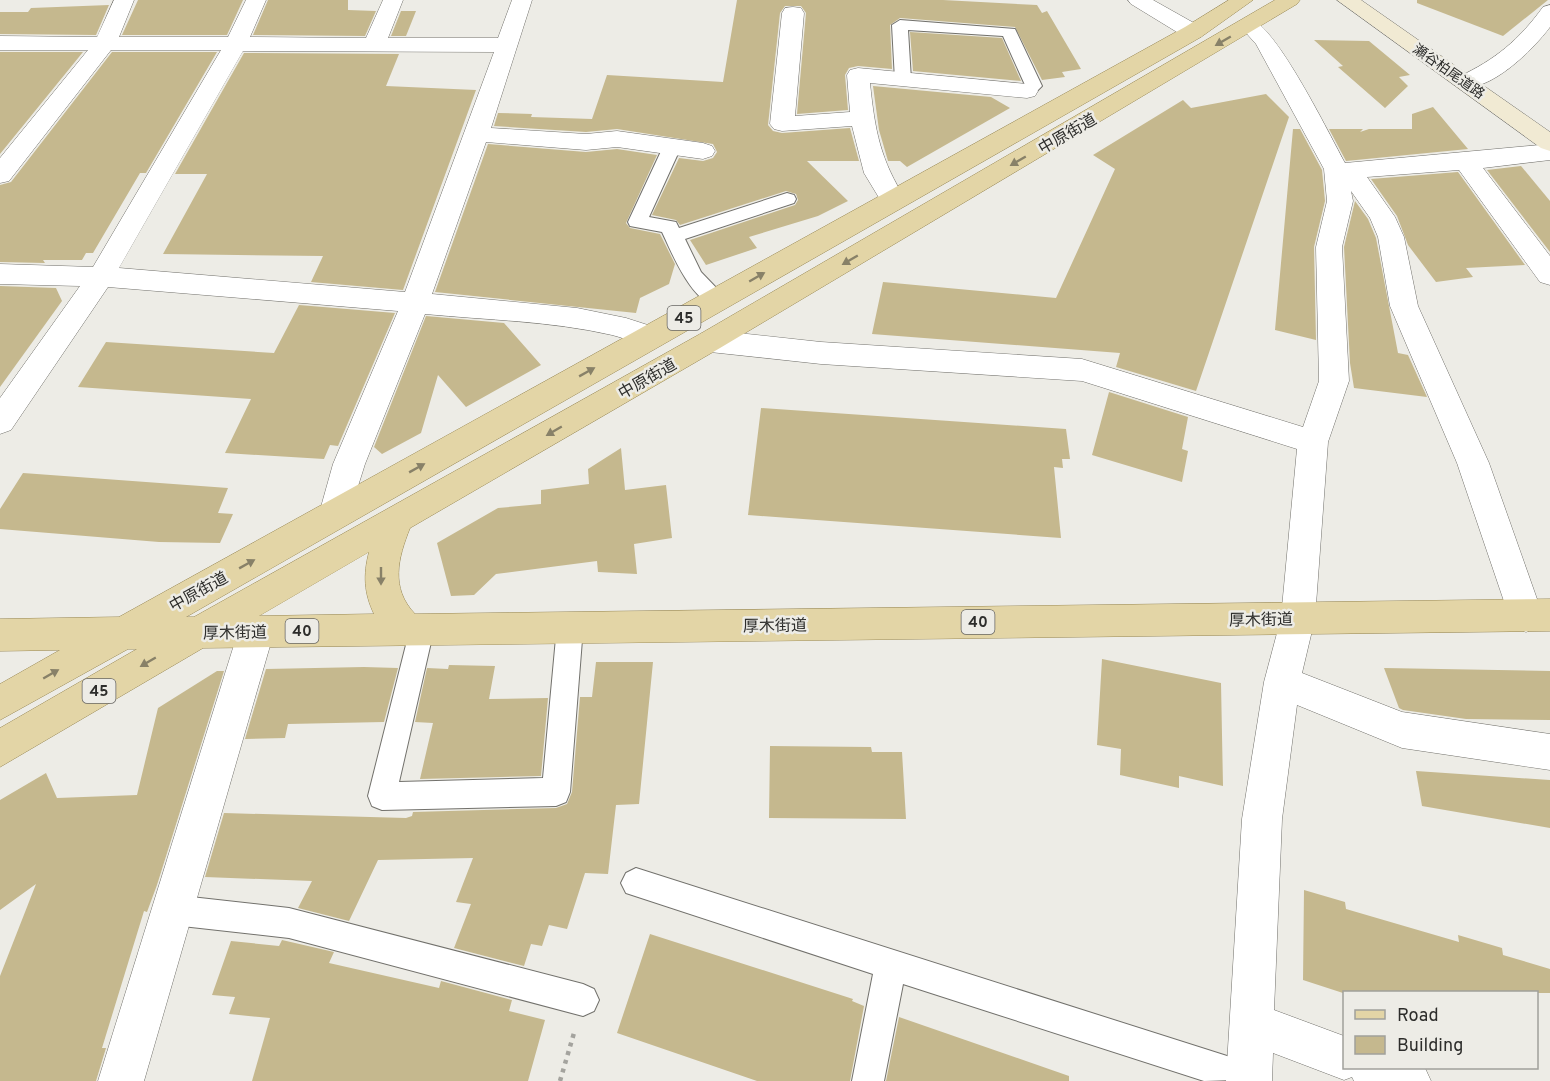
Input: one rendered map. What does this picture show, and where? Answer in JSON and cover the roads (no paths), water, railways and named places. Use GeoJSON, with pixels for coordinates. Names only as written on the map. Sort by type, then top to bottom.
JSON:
{"type":"FeatureCollection","features":[{"type":"Feature","properties":{"kind":"main road","name":"中原街道"},"geometry":{"type":"LineString","coordinates":[[0,703],[1193,32],[1290,0]]}},
{"type":"Feature","properties":{"kind":"main road","name":"瀬谷柏尾道路"},"geometry":{"type":"LineString","coordinates":[[1347,0],[1550,143]]}},
{"type":"Feature","properties":{"kind":"main road","name":"中原街道"},"geometry":{"type":"LineString","coordinates":[[0,749],[199,632],[710,341],[1246,13]]}},
{"type":"Feature","properties":{"kind":"main road"},"geometry":{"type":"LineString","coordinates":[[397,521],[384,550],[380,575],[383,599],[391,616],[413,629]]}},
{"type":"Feature","properties":{"kind":"main road","name":"厚木街道"},"geometry":{"type":"LineString","coordinates":[[0,635],[1538,615]]}},
{"type":"Feature","properties":{"kind":"street"},"geometry":{"type":"LineString","coordinates":[[0,175],[105,43],[124,0]]}},
{"type":"Feature","properties":{"kind":"street"},"geometry":{"type":"LineString","coordinates":[[0,422],[102,274],[237,44],[255,0]]}},
{"type":"Feature","properties":{"kind":"street"},"geometry":{"type":"LineString","coordinates":[[374,44],[393,0]]}},
{"type":"Feature","properties":{"kind":"street"},"geometry":{"type":"LineString","coordinates":[[335,514],[349,464],[415,303],[477,134],[522,0]]}},
{"type":"Feature","properties":{"kind":"street"},"geometry":{"type":"LineString","coordinates":[[1138,0],[1193,32]]}},
{"type":"Feature","properties":{"kind":"street"},"geometry":{"type":"LineString","coordinates":[[1466,82],[1501,66],[1523,48],[1550,10]]}},
{"type":"Feature","properties":{"kind":"street"},"geometry":{"type":"LineString","coordinates":[[793,13],[784,134],[862,118]]}},
{"type":"Feature","properties":{"kind":"street"},"geometry":{"type":"LineString","coordinates":[[1246,13],[1343,170],[1382,217],[1391,237],[1404,306],[1538,615]]}},
{"type":"Feature","properties":{"kind":"street"},"geometry":{"type":"LineString","coordinates":[[0,43],[505,45]]}},
{"type":"Feature","properties":{"kind":"street"},"geometry":{"type":"LineString","coordinates":[[893,200],[877,178],[862,118],[858,75],[1027,91]]}},
{"type":"Feature","properties":{"kind":"street"},"geometry":{"type":"LineString","coordinates":[[477,134],[586,142],[617,139],[703,151]]}},
{"type":"Feature","properties":{"kind":"street"},"geometry":{"type":"LineString","coordinates":[[1343,170],[1466,162],[1550,152]]}},
{"type":"Feature","properties":{"kind":"street"},"geometry":{"type":"LineString","coordinates":[[1466,162],[1550,275]]}},
{"type":"Feature","properties":{"kind":"street"},"geometry":{"type":"LineString","coordinates":[[1250,1080],[1262,819],[1282,682],[1298,618],[1313,442],[1334,381],[1329,247],[1340,201],[1343,170]]}},
{"type":"Feature","properties":{"kind":"street"},"geometry":{"type":"LineString","coordinates":[[0,274],[102,274],[415,303],[604,323],[650,336]]}},
{"type":"Feature","properties":{"kind":"street"},"geometry":{"type":"LineString","coordinates":[[710,341],[821,353],[1082,370],[1313,442]]}},
{"type":"Feature","properties":{"kind":"street"},"geometry":{"type":"LineString","coordinates":[[121,1081],[256,632]]}},
{"type":"Feature","properties":{"kind":"street"},"geometry":{"type":"LineString","coordinates":[[1282,682],[1402,730],[1550,752]]}},
{"type":"Feature","properties":{"kind":"street"},"geometry":{"type":"LineString","coordinates":[[1251,1023],[1343,1058]]}},
{"type":"Feature","properties":{"kind":"street"},"geometry":{"type":"LineString","coordinates":[[1374,1069],[1408,1081]]}},
{"type":"Feature","properties":{"kind":"lane"},"geometry":{"type":"LineString","coordinates":[[903,80],[900,25],[1009,32],[1034,86],[1027,91]]}},
{"type":"Feature","properties":{"kind":"lane"},"geometry":{"type":"LineString","coordinates":[[672,147],[637,222],[669,227],[693,276],[718,300]]}},
{"type":"Feature","properties":{"kind":"lane"},"geometry":{"type":"LineString","coordinates":[[674,236],[787,199]]}},
{"type":"Feature","properties":{"kind":"lane"},"geometry":{"type":"LineString","coordinates":[[413,629],[382,796],[556,792],[570,627]]}},
{"type":"Feature","properties":{"kind":"lane"},"geometry":{"type":"LineString","coordinates":[[636,883],[1250,1080]]}},
{"type":"Feature","properties":{"kind":"lane"},"geometry":{"type":"LineString","coordinates":[[173,910],[290,923],[583,1000]]}},
{"type":"Feature","properties":{"kind":"lane"},"geometry":{"type":"LineString","coordinates":[[868,1081],[891,964]]}}]}
